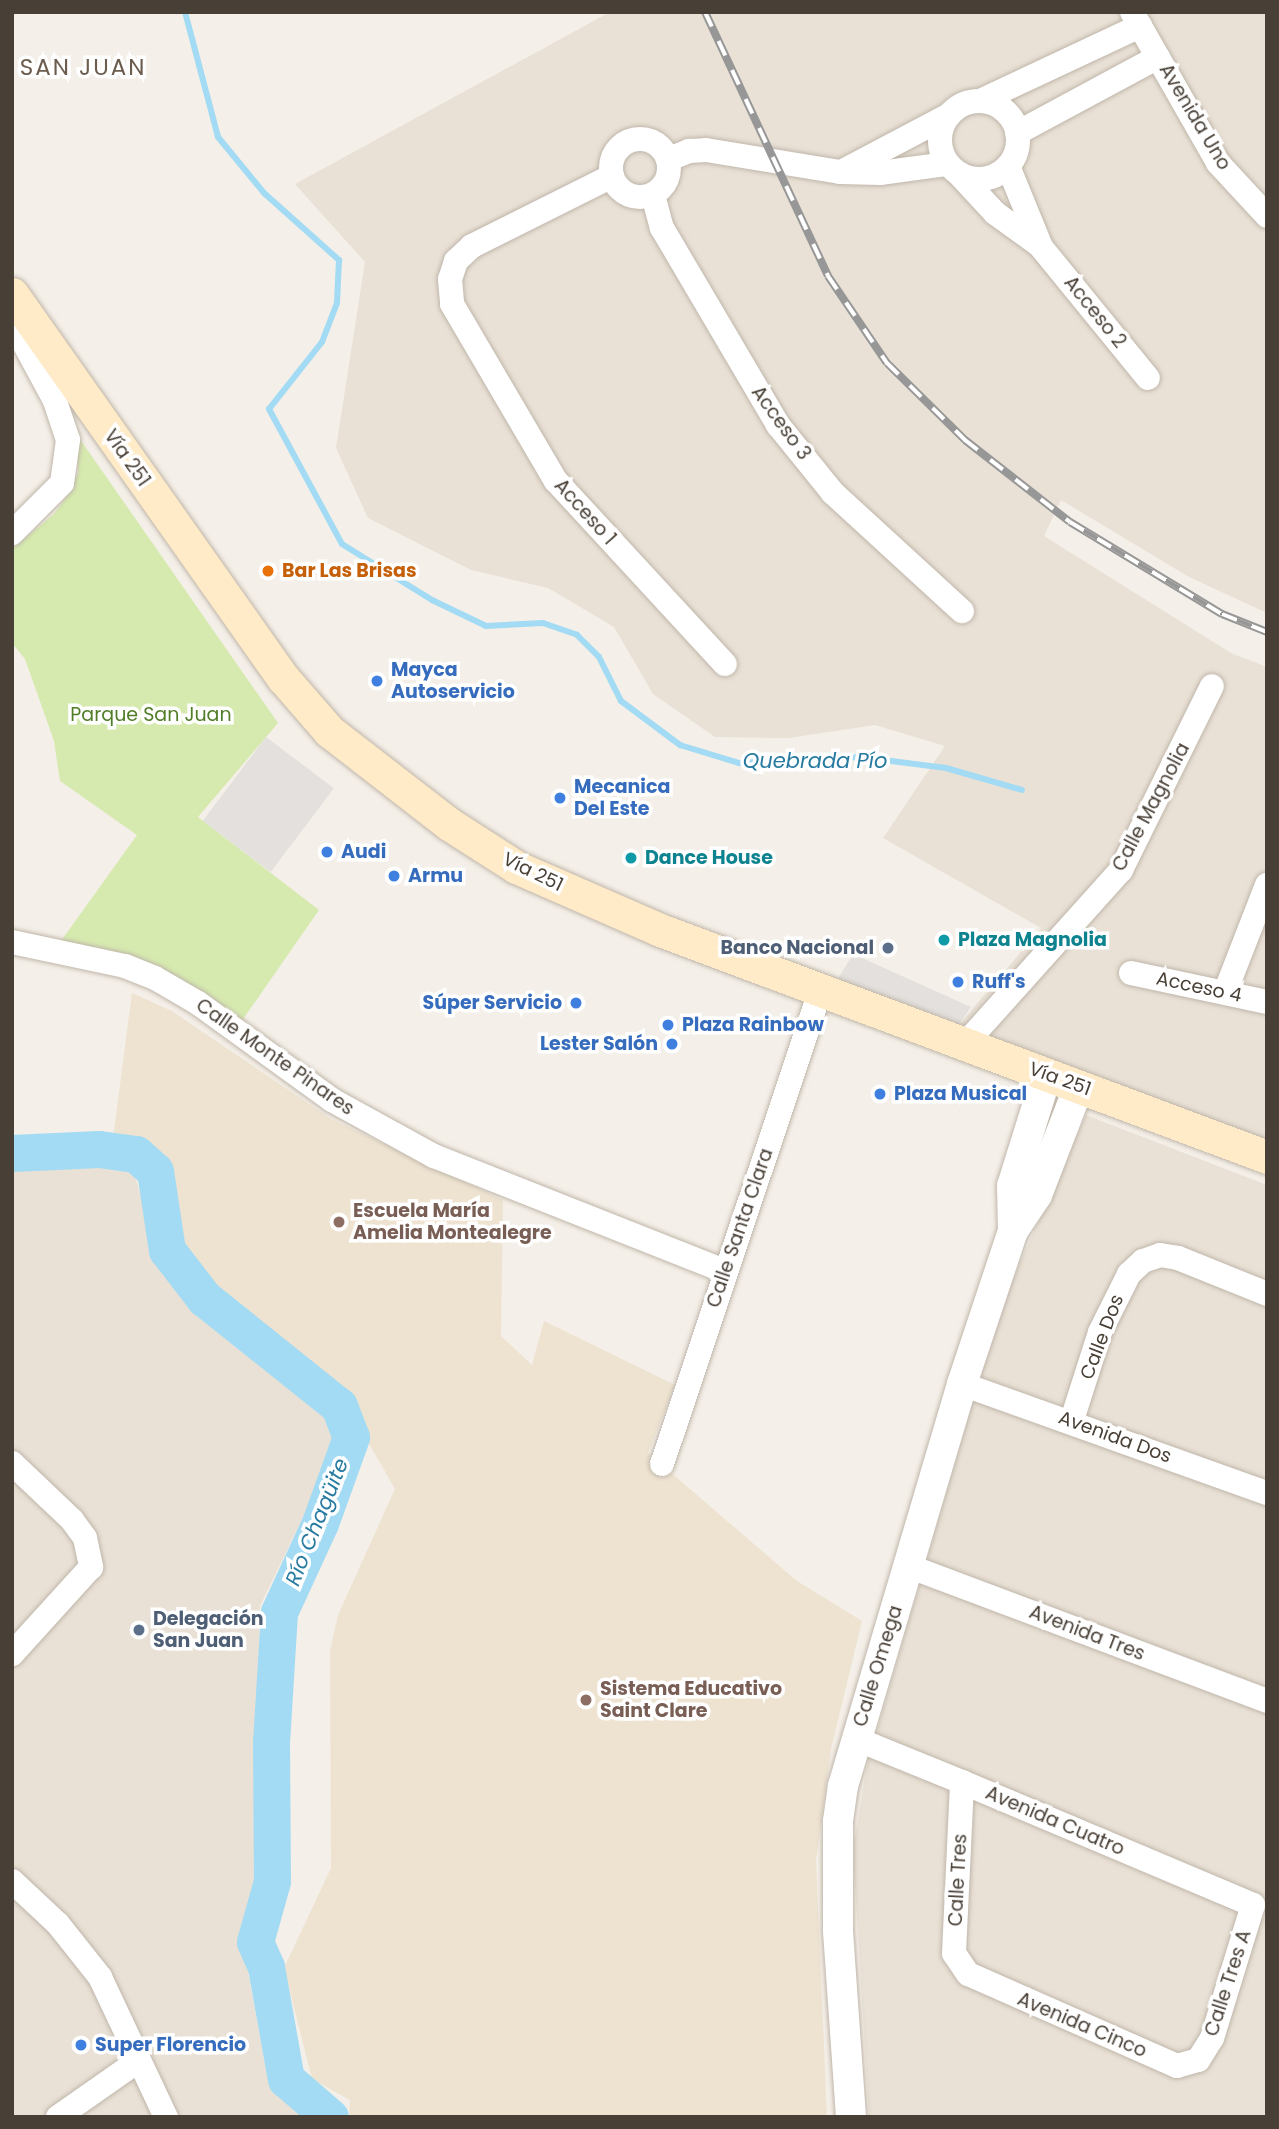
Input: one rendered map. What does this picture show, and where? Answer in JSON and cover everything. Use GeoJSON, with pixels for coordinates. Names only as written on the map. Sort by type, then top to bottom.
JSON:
{"type":"FeatureCollection","features":[{"type":"Feature","properties":{"kind":"main road","name":"Vía 251"},"geometry":{"type":"LineString","coordinates":[[12,294],[284,679],[329,731],[449,824],[516,867],[660,930],[1267,1157]]}},
{"type":"Feature","properties":{"kind":"street","name":"Avenida Uno"},"geometry":{"type":"LineString","coordinates":[[1136,19],[1218,163],[1267,216]]}},
{"type":"Feature","properties":{"kind":"street"},"geometry":{"type":"LineString","coordinates":[[840,172],[948,115],[963,104],[980,101],[1136,19]]}},
{"type":"Feature","properties":{"kind":"street"},"geometry":{"type":"LineString","coordinates":[[1017,133],[1158,57]]}},
{"type":"Feature","properties":{"kind":"street"},"geometry":{"type":"LineString","coordinates":[[669,159],[689,150],[706,150],[840,172],[953,169],[976,180],[994,177],[1008,166],[1017,151],[1017,133],[1004,112],[980,101]]}},
{"type":"Feature","properties":{"kind":"street"},"geometry":{"type":"LineString","coordinates":[[948,115],[940,130],[940,148],[953,169]]}},
{"type":"Feature","properties":{"kind":"street"},"geometry":{"type":"LineString","coordinates":[[638,139],[651,141],[669,159],[670,173],[653,195],[628,195],[612,176],[616,151],[638,139]]}},
{"type":"Feature","properties":{"kind":"street","name":"Acceso 2"},"geometry":{"type":"LineString","coordinates":[[1008,166],[1041,247]]}},
{"type":"Feature","properties":{"kind":"street","name":"Acceso 2"},"geometry":{"type":"LineString","coordinates":[[953,169],[995,214],[1041,247],[1148,378]]}},
{"type":"Feature","properties":{"kind":"street","name":"Acceso 1"},"geometry":{"type":"LineString","coordinates":[[612,176],[472,246],[456,261],[450,279],[452,304],[556,481],[725,664]]}},
{"type":"Feature","properties":{"kind":"street","name":"Acceso 3"},"geometry":{"type":"LineString","coordinates":[[653,195],[662,228],[778,425],[833,493],[962,611]]}},
{"type":"Feature","properties":{"kind":"street"},"geometry":{"type":"LineString","coordinates":[[12,321],[55,401],[68,440],[62,483],[12,533]]}},
{"type":"Feature","properties":{"kind":"street","name":"Calle Magnolia"},"geometry":{"type":"LineString","coordinates":[[965,1044],[1121,870],[1212,686]]}},
{"type":"Feature","properties":{"kind":"street"},"geometry":{"type":"LineString","coordinates":[[1226,990],[1267,885]]}},
{"type":"Feature","properties":{"kind":"street","name":"Calle Monte Pinares"},"geometry":{"type":"LineString","coordinates":[[12,942],[125,966],[155,978],[198,1003],[332,1100],[434,1156],[725,1271]]}},
{"type":"Feature","properties":{"kind":"street","name":"Acceso 4"},"geometry":{"type":"LineString","coordinates":[[1131,973],[1226,990],[1267,1002]]}},
{"type":"Feature","properties":{"kind":"street","name":"Calle Santa Clara"},"geometry":{"type":"LineString","coordinates":[[662,1464],[820,992]]}},
{"type":"Feature","properties":{"kind":"street","name":"Calle Omega"},"geometry":{"type":"LineString","coordinates":[[1013,1231],[1012,1185],[1047,1074]]}},
{"type":"Feature","properties":{"kind":"street","name":"Calle Omega"},"geometry":{"type":"LineString","coordinates":[[851,2117],[837,1848],[843,1786],[962,1384],[1013,1231],[1037,1195],[1079,1086]]}},
{"type":"Feature","properties":{"kind":"street","name":"Calle Dos"},"geometry":{"type":"LineString","coordinates":[[1072,1420],[1100,1332],[1129,1274],[1143,1261],[1160,1255],[1178,1258],[1267,1294]]}},
{"type":"Feature","properties":{"kind":"street","name":"Avenida Dos"},"geometry":{"type":"LineString","coordinates":[[962,1384],[1072,1420],[1267,1493]]}},
{"type":"Feature","properties":{"kind":"street"},"geometry":{"type":"LineString","coordinates":[[12,1463],[72,1520],[85,1538],[91,1567],[12,1654]]}},
{"type":"Feature","properties":{"kind":"street","name":"Avenida Tres"},"geometry":{"type":"LineString","coordinates":[[908,1566],[1267,1701]]}},
{"type":"Feature","properties":{"kind":"street","name":"Avenida Cuatro"},"geometry":{"type":"LineString","coordinates":[[856,1739],[1252,1905]]}},
{"type":"Feature","properties":{"kind":"street","name":"Calle Tres"},"geometry":{"type":"LineString","coordinates":[[962,1782],[954,1953],[968,1974]]}},
{"type":"Feature","properties":{"kind":"street"},"geometry":{"type":"LineString","coordinates":[[12,1881],[58,1924],[100,1977],[166,2117]]}},
{"type":"Feature","properties":{"kind":"street","name":"Calle Tres A"},"geometry":{"type":"LineString","coordinates":[[1198,2060],[1212,2038],[1252,1905]]}},
{"type":"Feature","properties":{"kind":"street","name":"Avenida Cinco"},"geometry":{"type":"LineString","coordinates":[[968,1974],[1177,2066],[1198,2060]]}},
{"type":"Feature","properties":{"kind":"street"},"geometry":{"type":"LineString","coordinates":[[58,2117],[138,2061]]}},
{"type":"Feature","properties":{"kind":"shaded area"},"geometry":{"type":"Polygon","coordinates":[[[610,12],[1267,12],[1267,613],[1189,577],[1061,500],[1044,536],[1231,653],[1267,667],[1267,1142],[958,1026],[1041,928],[883,838],[945,746],[875,725],[789,738],[715,737],[653,694],[614,627],[548,588],[471,570],[368,518],[336,448],[365,262],[295,184],[610,12]]]}},
{"type":"Feature","properties":{"kind":"shaded area"},"geometry":{"type":"Polygon","coordinates":[[[266,737],[334,788],[271,872],[203,821],[266,737]]]}},
{"type":"Feature","properties":{"kind":"shaded area"},"geometry":{"type":"Polygon","coordinates":[[[853,954],[971,1007],[958,1026],[838,979],[853,954]]]}},
{"type":"Feature","properties":{"kind":"shaded area","name":"Sistema Educativo Saint Clare"},"geometry":{"type":"Polygon","coordinates":[[[132,993],[172,1011],[331,1119],[503,1200],[501,1336],[532,1365],[544,1321],[675,1385],[648,1453],[797,1581],[862,1621],[831,1749],[816,1861],[827,2117],[349,2117],[350,2100],[312,2079],[284,1968],[331,1868],[330,1651],[338,1615],[395,1489],[334,1382],[227,1299],[180,1245],[162,1167],[140,1146],[113,1138],[132,993]]]}},
{"type":"Feature","properties":{"kind":"shaded area"},"geometry":{"type":"Polygon","coordinates":[[[1086,1115],[1267,1185],[1267,2117],[869,2117],[853,1850],[867,1765],[1002,1303],[1086,1115]]]}},
{"type":"Feature","properties":{"kind":"shaded area"},"geometry":{"type":"Polygon","coordinates":[[[12,1162],[132,1166],[163,1271],[236,1344],[334,1423],[339,1443],[260,1606],[255,1880],[241,1933],[267,2075],[308,2117],[12,2117],[12,1162]]]}},
{"type":"Feature","properties":{"kind":"green space","name":"Parque San Juan"},"geometry":{"type":"Polygon","coordinates":[[[77,435],[278,723],[198,817],[319,910],[239,1025],[127,955],[61,941],[137,835],[60,781],[54,741],[25,659],[12,643],[12,549],[54,514],[69,493],[78,473],[77,435]]]}},
{"type":"Feature","properties":{"kind":"waterway","name":"Quebrada Pío"},"geometry":{"type":"LineString","coordinates":[[185,12],[218,137],[264,193],[339,260],[337,303],[322,342],[269,409],[342,544],[432,600],[486,626],[543,623],[577,635],[599,657],[621,701],[680,745],[739,763],[860,757],[946,768],[1022,790]]}},
{"type":"Feature","properties":{"kind":"waterway","name":"Río Chagüite"},"geometry":{"type":"LineString","coordinates":[[12,1153],[99,1149],[136,1154],[155,1171],[167,1250],[204,1298],[339,1406],[351,1437],[320,1523],[279,1612],[271,1742],[272,1881],[255,1942],[266,1967],[286,2079],[330,2117]]}},
{"type":"Feature","properties":{"kind":"railway"},"geometry":{"type":"LineString","coordinates":[[705,12],[828,276],[887,363],[965,440],[1070,522],[1222,614],[1267,632]]}},
{"type":"Feature","properties":{"kind":"place","name":"Bar Las Brisas"},"geometry":{"type":"Point","coordinates":[268,571]}},
{"type":"Feature","properties":{"kind":"place","name":"Mayca Autoservicio"},"geometry":{"type":"Point","coordinates":[377,681]}},
{"type":"Feature","properties":{"kind":"place","name":"Mecanica Del Este"},"geometry":{"type":"Point","coordinates":[560,798]}},
{"type":"Feature","properties":{"kind":"place","name":"Audi"},"geometry":{"type":"Point","coordinates":[327,852]}},
{"type":"Feature","properties":{"kind":"place","name":"Dance House"},"geometry":{"type":"Point","coordinates":[631,858]}},
{"type":"Feature","properties":{"kind":"place","name":"Armu"},"geometry":{"type":"Point","coordinates":[394,876]}},
{"type":"Feature","properties":{"kind":"place","name":"Plaza Magnolia"},"geometry":{"type":"Point","coordinates":[944,940]}},
{"type":"Feature","properties":{"kind":"place","name":"Banco Nacional"},"geometry":{"type":"Point","coordinates":[888,948]}},
{"type":"Feature","properties":{"kind":"place","name":"Ruff's"},"geometry":{"type":"Point","coordinates":[958,982]}},
{"type":"Feature","properties":{"kind":"place","name":"Súper Servicio"},"geometry":{"type":"Point","coordinates":[576,1003]}},
{"type":"Feature","properties":{"kind":"place","name":"Plaza Rainbow"},"geometry":{"type":"Point","coordinates":[668,1025]}},
{"type":"Feature","properties":{"kind":"place","name":"Lester Salón"},"geometry":{"type":"Point","coordinates":[672,1044]}},
{"type":"Feature","properties":{"kind":"place","name":"Plaza Musical"},"geometry":{"type":"Point","coordinates":[880,1094]}},
{"type":"Feature","properties":{"kind":"place","name":"Escuela María Amelia Montealegre"},"geometry":{"type":"Point","coordinates":[339,1222]}},
{"type":"Feature","properties":{"kind":"place","name":"Delegación San Juan"},"geometry":{"type":"Point","coordinates":[139,1630]}},
{"type":"Feature","properties":{"kind":"place","name":"Sistema Educativo Saint Clare"},"geometry":{"type":"Point","coordinates":[586,1700]}},
{"type":"Feature","properties":{"kind":"place","name":"Super Florencio"},"geometry":{"type":"Point","coordinates":[81,2045]}},
{"type":"Feature","properties":{"kind":"district","name":"SAN JUAN"},"geometry":{"type":"Point","coordinates":[83,67]}}]}
